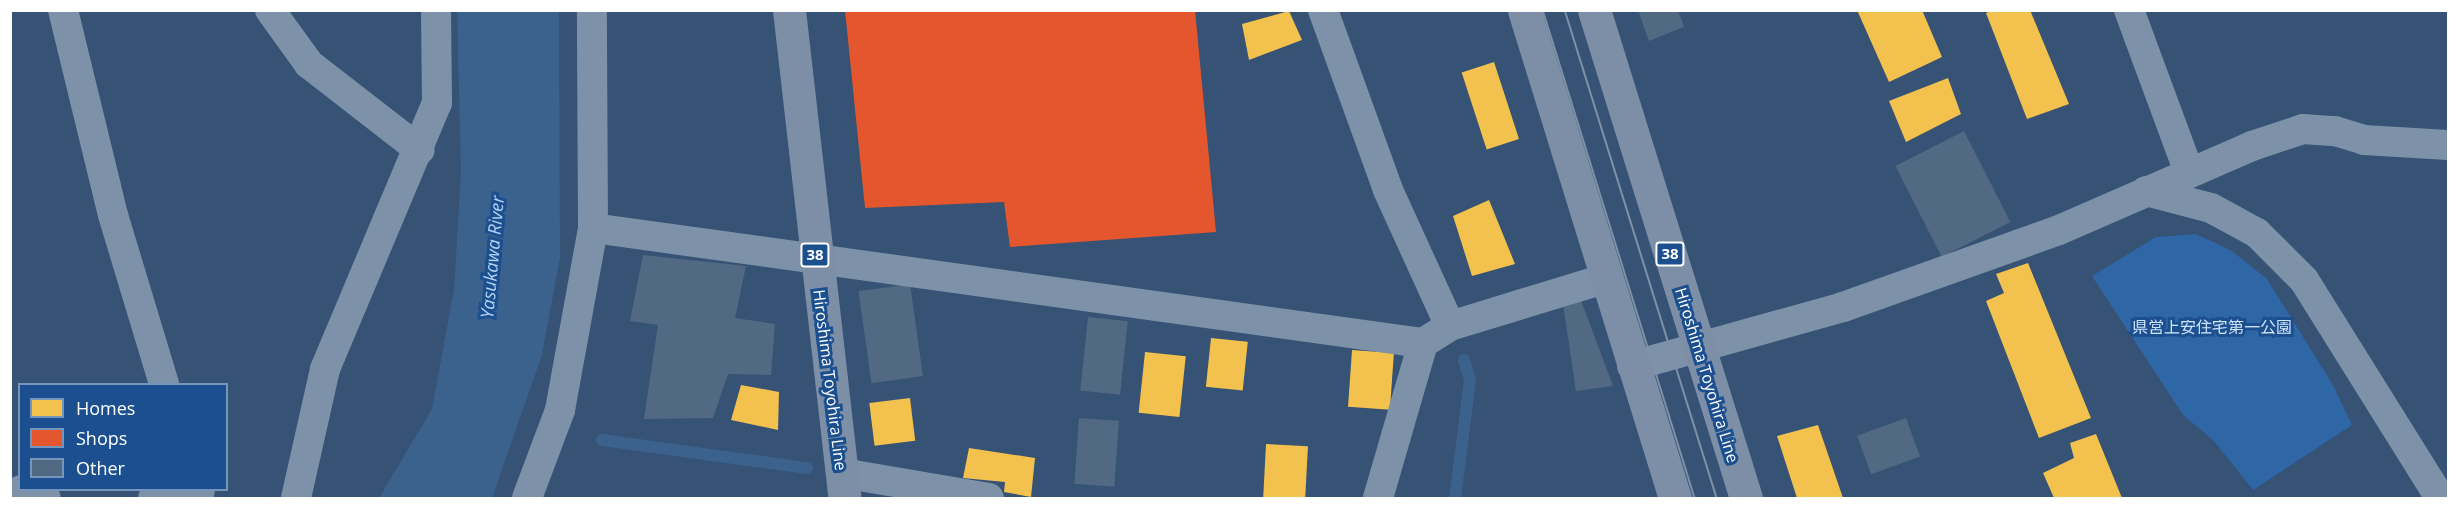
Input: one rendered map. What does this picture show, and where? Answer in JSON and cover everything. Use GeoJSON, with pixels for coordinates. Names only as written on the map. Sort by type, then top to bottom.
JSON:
{"type":"FeatureCollection","features":[{"type":"Feature","properties":{"kind":"main road","name":"Hiroshima Toyohira Line"},"geometry":{"type":"LineString","coordinates":[[789,10],[816,261],[844,486]]}},
{"type":"Feature","properties":{"kind":"main road"},"geometry":{"type":"LineString","coordinates":[[1524,10],[1632,366],[1675,498]]}},
{"type":"Feature","properties":{"kind":"main road","name":"Hiroshima Toyohira Line"},"geometry":{"type":"LineString","coordinates":[[1594,10],[1746,498]]}},
{"type":"Feature","properties":{"kind":"street"},"geometry":{"type":"LineString","coordinates":[[63,10],[113,215],[164,383]]}},
{"type":"Feature","properties":{"kind":"street"},"geometry":{"type":"LineString","coordinates":[[270,10],[309,64],[420,150]]}},
{"type":"Feature","properties":{"kind":"street"},"geometry":{"type":"LineString","coordinates":[[296,498],[325,369],[420,150],[437,103],[436,10]]}},
{"type":"Feature","properties":{"kind":"street"},"geometry":{"type":"LineString","coordinates":[[527,498],[560,410],[593,228],[592,10]]}},
{"type":"Feature","properties":{"kind":"street"},"geometry":{"type":"LineString","coordinates":[[1323,10],[1388,190],[1450,326]]}},
{"type":"Feature","properties":{"kind":"street"},"geometry":{"type":"LineString","coordinates":[[2129,10],[2189,172]]}},
{"type":"Feature","properties":{"kind":"street"},"geometry":{"type":"LineString","coordinates":[[1632,366],[1843,307],[2059,231],[2189,172],[2303,129],[2335,131],[2364,140],[2448,145]]}},
{"type":"Feature","properties":{"kind":"street"},"geometry":{"type":"LineString","coordinates":[[2146,191],[2211,208],[2257,233],[2304,280],[2440,498]]}},
{"type":"Feature","properties":{"kind":"street"},"geometry":{"type":"LineString","coordinates":[[593,228],[802,255],[816,261],[1423,343],[1450,326],[1607,278]]}},
{"type":"Feature","properties":{"kind":"street"},"geometry":{"type":"LineString","coordinates":[[1378,498],[1423,343]]}},
{"type":"Feature","properties":{"kind":"street"},"geometry":{"type":"LineString","coordinates":[[844,486],[988,498]]}},
{"type":"Feature","properties":{"kind":"street"},"geometry":{"type":"LineString","coordinates":[[26,491],[46,498]]}},
{"type":"Feature","properties":{"kind":"street"},"geometry":{"type":"LineString","coordinates":[[153,498],[202,493]]}},
{"type":"Feature","properties":{"kind":"green space","name":"県営上安住宅第一公園"},"geometry":{"type":"Polygon","coordinates":[[[2196,234],[2232,251],[2267,279],[2333,385],[2352,425],[2253,490],[2214,441],[2183,415],[2092,276],[2156,237],[2196,234]]]}},
{"type":"Feature","properties":{"kind":"water","name":"Yasukawa River"},"geometry":{"type":"Polygon","coordinates":[[[457,11],[559,11],[560,258],[542,355],[492,498],[379,498],[432,409],[454,289],[461,172],[457,11]]]}},
{"type":"Feature","properties":{"kind":"building: Homes"},"geometry":{"type":"Polygon","coordinates":[[[1857,10],[1922,10],[1942,57],[1889,82],[1857,10]]]}},
{"type":"Feature","properties":{"kind":"building: Homes"},"geometry":{"type":"Polygon","coordinates":[[[1994,10],[2030,10],[2069,104],[2027,119],[1986,13],[1994,10]]]}},
{"type":"Feature","properties":{"kind":"building: Homes"},"geometry":{"type":"Polygon","coordinates":[[[1289,11],[1302,40],[1249,60],[1242,24],[1289,11]]]}},
{"type":"Feature","properties":{"kind":"building: Homes"},"geometry":{"type":"Polygon","coordinates":[[[1494,62],[1519,139],[1487,150],[1462,73],[1494,62]]]}},
{"type":"Feature","properties":{"kind":"building: Homes"},"geometry":{"type":"Polygon","coordinates":[[[1948,78],[1961,114],[1906,142],[1889,101],[1948,78]]]}},
{"type":"Feature","properties":{"kind":"building: Homes"},"geometry":{"type":"Polygon","coordinates":[[[1489,200],[1515,264],[1472,276],[1453,216],[1489,200]]]}},
{"type":"Feature","properties":{"kind":"building: Homes"},"geometry":{"type":"Polygon","coordinates":[[[2028,263],[2091,418],[2039,438],[1986,301],[2004,293],[1996,274],[2028,263]]]}},
{"type":"Feature","properties":{"kind":"building: Homes"},"geometry":{"type":"Polygon","coordinates":[[[1211,338],[1248,342],[1243,391],[1206,387],[1211,338]]]}},
{"type":"Feature","properties":{"kind":"building: Homes"},"geometry":{"type":"Polygon","coordinates":[[[1352,350],[1394,353],[1390,410],[1348,407],[1352,350]]]}},
{"type":"Feature","properties":{"kind":"building: Homes"},"geometry":{"type":"Polygon","coordinates":[[[1145,352],[1186,356],[1179,417],[1139,413],[1145,352]]]}},
{"type":"Feature","properties":{"kind":"building: Homes"},"geometry":{"type":"Polygon","coordinates":[[[741,385],[779,392],[778,430],[731,420],[741,385]]]}},
{"type":"Feature","properties":{"kind":"building: Homes"},"geometry":{"type":"Polygon","coordinates":[[[910,398],[915,441],[875,446],[869,403],[910,398]]]}},
{"type":"Feature","properties":{"kind":"building: Homes"},"geometry":{"type":"Polygon","coordinates":[[[1818,425],[1843,498],[1797,498],[1777,436],[1818,425]]]}},
{"type":"Feature","properties":{"kind":"building: Homes"},"geometry":{"type":"Polygon","coordinates":[[[2096,434],[2122,498],[2054,498],[2043,473],[2074,458],[2070,443],[2096,434]]]}},
{"type":"Feature","properties":{"kind":"building: Homes"},"geometry":{"type":"Polygon","coordinates":[[[1266,444],[1308,446],[1305,498],[1263,498],[1266,444]]]}},
{"type":"Feature","properties":{"kind":"building: Homes"},"geometry":{"type":"Polygon","coordinates":[[[969,448],[1035,458],[1031,497],[1004,492],[1005,482],[963,478],[969,448]]]}},
{"type":"Feature","properties":{"kind":"building: Shops"},"geometry":{"type":"Polygon","coordinates":[[[845,10],[1195,10],[1216,232],[1010,247],[1004,202],[865,208],[845,10]]]}},
{"type":"Feature","properties":{"kind":"building: Other"},"geometry":{"type":"Polygon","coordinates":[[[1638,10],[1678,10],[1684,27],[1649,41],[1638,10]]]}},
{"type":"Feature","properties":{"kind":"building: Other"},"geometry":{"type":"Polygon","coordinates":[[[1964,131],[2010,222],[1942,257],[1895,166],[1964,131]]]}},
{"type":"Feature","properties":{"kind":"building: Other"},"geometry":{"type":"Polygon","coordinates":[[[643,255],[746,266],[735,318],[775,324],[771,375],[728,374],[713,418],[644,419],[658,325],[630,321],[643,255]]]}},
{"type":"Feature","properties":{"kind":"building: Other"},"geometry":{"type":"Polygon","coordinates":[[[910,284],[923,376],[871,383],[859,291],[910,284]]]}},
{"type":"Feature","properties":{"kind":"building: Other"},"geometry":{"type":"Polygon","coordinates":[[[1580,298],[1613,386],[1576,391],[1563,304],[1580,298]]]}},
{"type":"Feature","properties":{"kind":"building: Other"},"geometry":{"type":"Polygon","coordinates":[[[1088,317],[1128,321],[1120,395],[1080,391],[1088,317]]]}},
{"type":"Feature","properties":{"kind":"building: Other"},"geometry":{"type":"Polygon","coordinates":[[[1079,418],[1119,421],[1114,487],[1074,484],[1079,418]]]}},
{"type":"Feature","properties":{"kind":"building: Other"},"geometry":{"type":"Polygon","coordinates":[[[1906,418],[1920,457],[1871,474],[1857,436],[1906,418]]]}},
{"type":"Feature","properties":{"kind":"waterway"},"geometry":{"type":"LineString","coordinates":[[1455,498],[1470,380],[1464,360]]}},
{"type":"Feature","properties":{"kind":"waterway"},"geometry":{"type":"LineString","coordinates":[[602,440],[807,468]]}},
{"type":"Feature","properties":{"kind":"tram line"},"geometry":{"type":"LineString","coordinates":[[1543,10],[1695,498]]}},
{"type":"Feature","properties":{"kind":"tram line"},"geometry":{"type":"LineString","coordinates":[[1565,10],[1717,498]]}}]}
